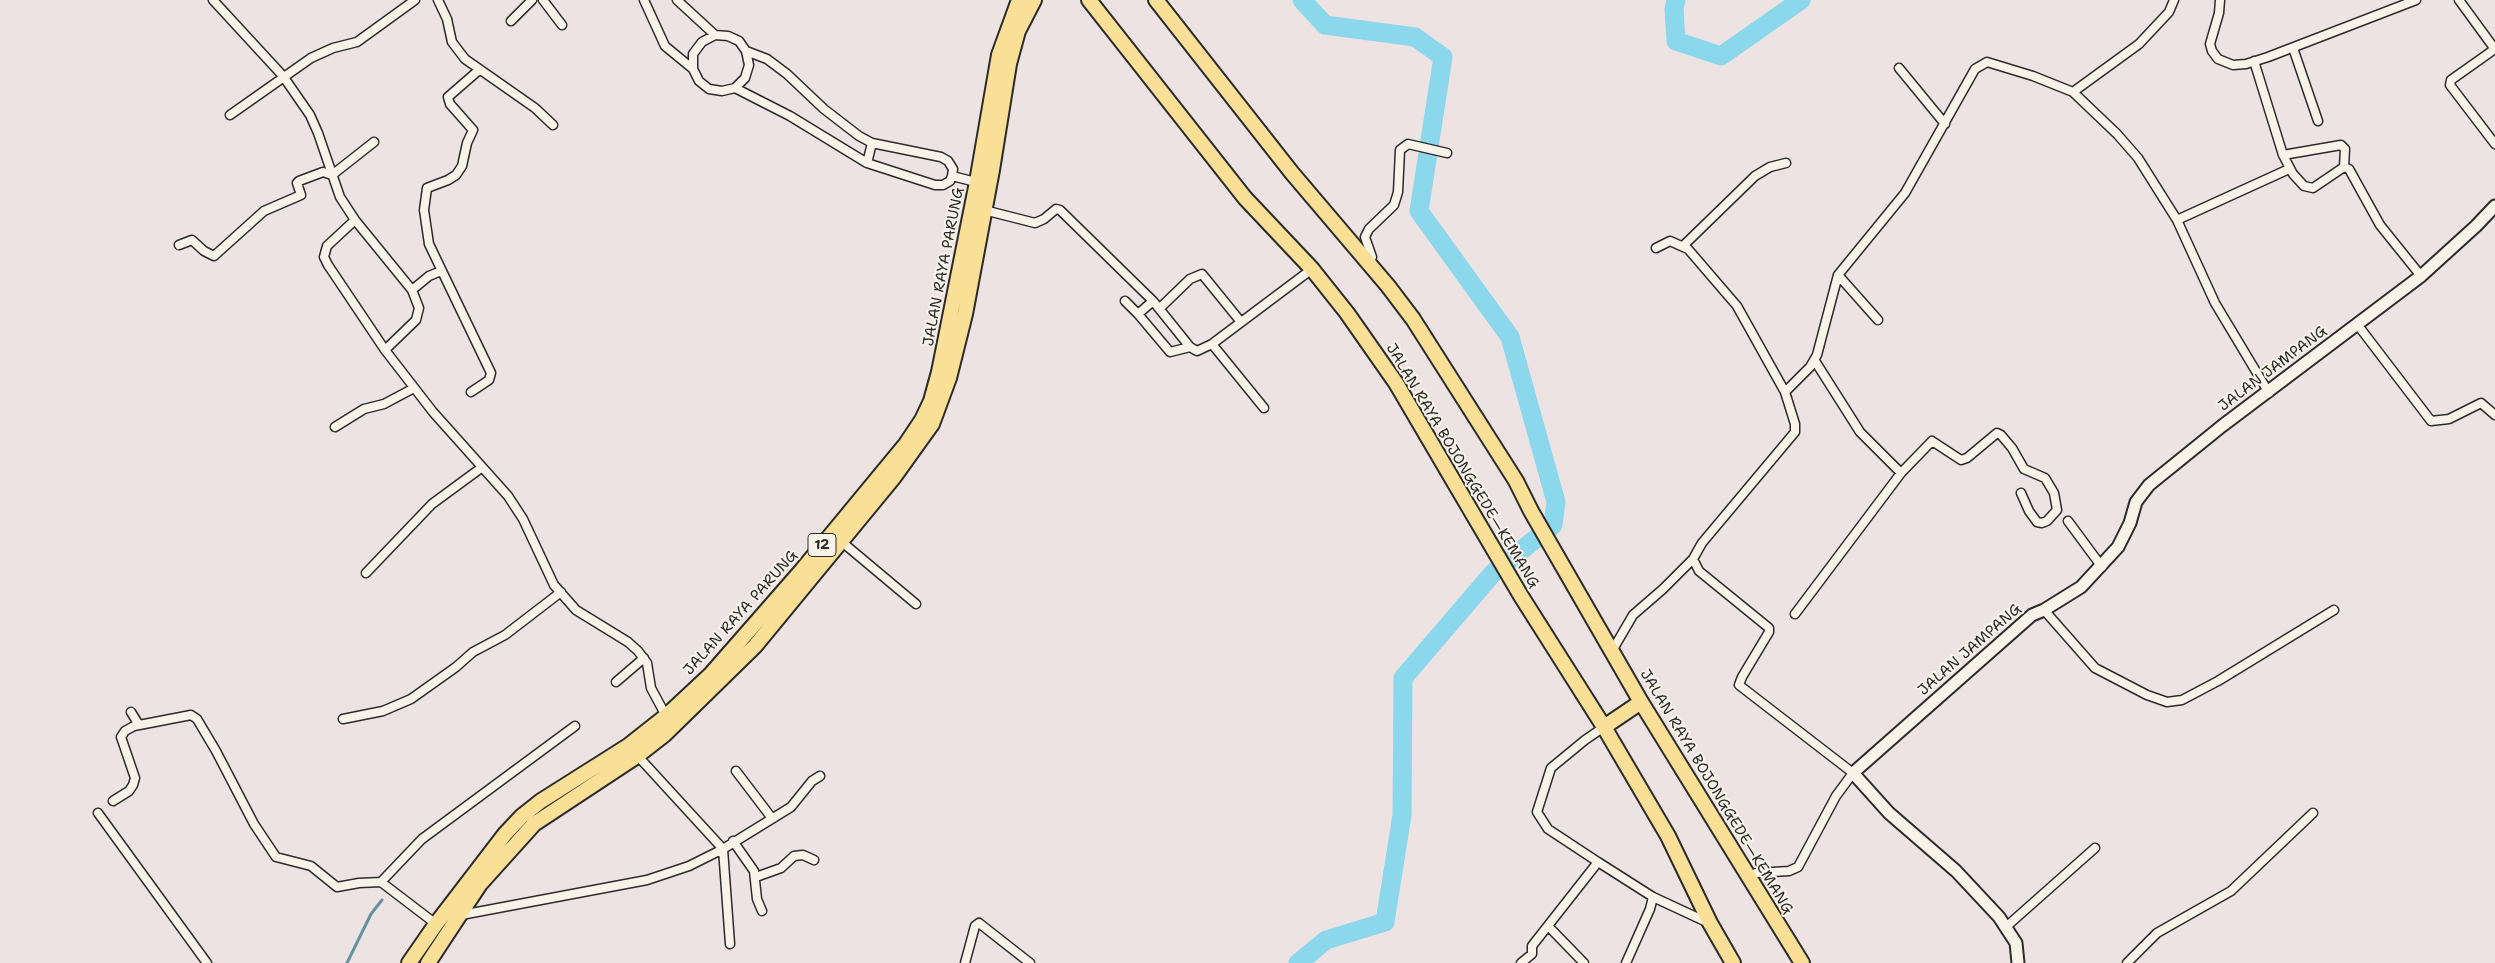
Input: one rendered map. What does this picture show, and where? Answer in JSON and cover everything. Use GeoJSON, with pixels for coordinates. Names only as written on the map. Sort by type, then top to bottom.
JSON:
{"type":"FeatureCollection","features":[{"type":"Feature","properties":{"kind":"highway","name":"JALAN RAYA PARUNG"},"geometry":{"type":"LineString","coordinates":[[409,963],[436,924],[505,834],[522,816],[541,801],[664,735],[755,646],[842,542],[916,449],[932,424],[949,378],[965,314],[984,210],[983,184],[999,55],[1019,0]]}},
{"type":"Feature","properties":{"kind":"highway","name":"JALAN RAYA PARUNG"},"geometry":{"type":"LineString","coordinates":[[428,963],[480,884],[534,824],[633,751],[666,716],[711,674],[751,631],[906,444],[922,420],[931,401],[940,372],[1009,64],[1018,31],[1034,0]]}},
{"type":"Feature","properties":{"kind":"highway","name":"JALAN RAYA BOJONGGEDE—KEMANG"},"geometry":{"type":"LineString","coordinates":[[1090,0],[1246,198],[1312,269],[1347,313],[1396,383],[1521,596],[1604,727],[1668,836],[1710,923],[1734,963]]}},
{"type":"Feature","properties":{"kind":"highway","name":"JALAN RAYA BOJONGGEDE—KEMANG"},"geometry":{"type":"LineString","coordinates":[[1156,0],[1292,173],[1388,286],[1432,349],[1516,481],[1531,511],[1641,702],[1802,963]]}},
{"type":"Feature","properties":{"kind":"highway"},"geometry":{"type":"LineString","coordinates":[[1604,727],[1641,702]]}},
{"type":"Feature","properties":{"kind":"street"},"geometry":{"type":"LineString","coordinates":[[213,0],[283,76],[310,115],[340,197],[355,220],[412,290],[419,308],[418,317],[385,350]]}},
{"type":"Feature","properties":{"kind":"street"},"geometry":{"type":"LineString","coordinates":[[230,116],[283,76],[325,50],[357,42],[416,0]]}},
{"type":"Feature","properties":{"kind":"street"},"geometry":{"type":"LineString","coordinates":[[438,0],[447,19],[452,42],[465,59],[534,108],[553,125]]}},
{"type":"Feature","properties":{"kind":"street"},"geometry":{"type":"LineString","coordinates":[[511,21],[532,0]]}},
{"type":"Feature","properties":{"kind":"street"},"geometry":{"type":"LineString","coordinates":[[543,0],[562,25]]}},
{"type":"Feature","properties":{"kind":"street"},"geometry":{"type":"LineString","coordinates":[[644,0],[665,46],[693,69]]}},
{"type":"Feature","properties":{"kind":"street"},"geometry":{"type":"LineString","coordinates":[[678,0],[715,35]]}},
{"type":"Feature","properties":{"kind":"street"},"geometry":{"type":"LineString","coordinates":[[2073,92],[2138,44],[2169,12],[2174,0]]}},
{"type":"Feature","properties":{"kind":"street"},"geometry":{"type":"LineString","coordinates":[[2220,0],[2220,14],[2210,44],[2212,51],[2225,63],[2233,65],[2254,61],[2293,48],[2416,0]]}},
{"type":"Feature","properties":{"kind":"street"},"geometry":{"type":"LineString","coordinates":[[2458,0],[2494,48],[2451,80],[2450,85],[2495,144]]}},
{"type":"Feature","properties":{"kind":"street"},"geometry":{"type":"LineString","coordinates":[[715,35],[728,36],[739,42],[746,51],[749,65],[745,78],[735,88],[722,92],[709,89],[698,81],[693,69],[694,54],[702,42],[715,35]]}},
{"type":"Feature","properties":{"kind":"street"},"geometry":{"type":"LineString","coordinates":[[2293,48],[2318,121]]}},
{"type":"Feature","properties":{"kind":"street"},"geometry":{"type":"LineString","coordinates":[[735,88],[790,116],[867,163],[935,185],[943,185],[950,181],[952,173],[948,161],[941,157],[872,143],[841,123],[787,74],[767,59],[746,51]]}},
{"type":"Feature","properties":{"kind":"street"},"geometry":{"type":"LineString","coordinates":[[2254,61],[2283,154],[2290,169],[2301,183],[2313,188],[2344,166]]}},
{"type":"Feature","properties":{"kind":"street"},"geometry":{"type":"LineString","coordinates":[[1785,392],[1815,361],[1838,275],[1905,193],[1976,69],[1982,63],[1991,62],[2073,92],[2118,134],[2138,158],[2177,220],[2215,303],[2269,393]]}},
{"type":"Feature","properties":{"kind":"street"},"geometry":{"type":"LineString","coordinates":[[1899,68],[1945,124]]}},
{"type":"Feature","properties":{"kind":"street"},"geometry":{"type":"LineString","coordinates":[[471,392],[489,380],[491,373],[429,244],[424,210],[425,194],[429,187],[448,180],[460,171],[467,142],[473,130],[450,104],[448,97],[479,70]]}},
{"type":"Feature","properties":{"kind":"street"},"geometry":{"type":"LineString","coordinates":[[332,175],[374,142]]}},
{"type":"Feature","properties":{"kind":"street"},"geometry":{"type":"LineString","coordinates":[[867,163],[872,143]]}},
{"type":"Feature","properties":{"kind":"street"},"geometry":{"type":"LineString","coordinates":[[1368,264],[1372,257],[1365,237],[1369,229],[1394,205],[1398,192],[1400,150],[1408,144],[1447,153]]}},
{"type":"Feature","properties":{"kind":"street"},"geometry":{"type":"LineString","coordinates":[[2283,154],[2341,145],[2345,149],[2344,166]]}},
{"type":"Feature","properties":{"kind":"street"},"geometry":{"type":"LineString","coordinates":[[1683,246],[1755,176],[1770,167],[1786,163]]}},
{"type":"Feature","properties":{"kind":"street"},"geometry":{"type":"LineString","coordinates":[[2344,166],[2353,172],[2366,202],[2380,225],[2421,276]]}},
{"type":"Feature","properties":{"kind":"street"},"geometry":{"type":"LineString","coordinates":[[2177,220],[2290,169]]}},
{"type":"Feature","properties":{"kind":"street"},"geometry":{"type":"LineString","coordinates":[[179,245],[192,240],[204,251],[214,256],[264,211],[301,195],[297,183],[299,181],[323,172],[332,175]]}},
{"type":"Feature","properties":{"kind":"street"},"geometry":{"type":"LineString","coordinates":[[952,173],[983,184]]}},
{"type":"Feature","properties":{"kind":"street","name":"JALAN JAMPANG"},"geometry":{"type":"LineString","coordinates":[[1853,773],[2032,615],[2044,610],[2081,587],[2118,547],[2130,522],[2136,502],[2149,485],[2356,324],[2421,276],[2495,206]]}},
{"type":"Feature","properties":{"kind":"street"},"geometry":{"type":"LineString","coordinates":[[984,210],[1035,223],[1044,219],[1056,209],[1060,210],[1160,308],[1190,347],[1197,351],[1212,344],[1312,269]]}},
{"type":"Feature","properties":{"kind":"street"},"geometry":{"type":"LineString","coordinates":[[355,220],[326,246],[325,259],[385,350],[414,388],[481,468],[508,496],[523,519],[554,585],[576,610],[628,642],[645,661],[651,688],[666,716]]}},
{"type":"Feature","properties":{"kind":"street"},"geometry":{"type":"LineString","coordinates":[[1612,651],[1633,615],[1663,589],[1692,559],[1702,544],[1794,432],[1795,421],[1785,392],[1740,312],[1696,258],[1683,246],[1667,242],[1656,248]]}},
{"type":"Feature","properties":{"kind":"street"},"geometry":{"type":"LineString","coordinates":[[412,290],[429,276],[441,272]]}},
{"type":"Feature","properties":{"kind":"street"},"geometry":{"type":"LineString","coordinates":[[1160,308],[1190,279],[1202,274],[1241,322]]}},
{"type":"Feature","properties":{"kind":"street"},"geometry":{"type":"LineString","coordinates":[[1838,275],[1878,320]]}},
{"type":"Feature","properties":{"kind":"street"},"geometry":{"type":"LineString","coordinates":[[1125,301],[1170,352],[1190,347]]}},
{"type":"Feature","properties":{"kind":"street"},"geometry":{"type":"LineString","coordinates":[[1138,314],[1153,301]]}},
{"type":"Feature","properties":{"kind":"street"},"geometry":{"type":"LineString","coordinates":[[2356,324],[2431,421],[2449,419],[2481,403],[2495,415]]}},
{"type":"Feature","properties":{"kind":"street"},"geometry":{"type":"LineString","coordinates":[[1212,344],[1264,408]]}},
{"type":"Feature","properties":{"kind":"street"},"geometry":{"type":"LineString","coordinates":[[1815,361],[1860,432],[1901,474]]}},
{"type":"Feature","properties":{"kind":"street"},"geometry":{"type":"LineString","coordinates":[[335,427],[364,409],[384,404],[414,388]]}},
{"type":"Feature","properties":{"kind":"street"},"geometry":{"type":"LineString","coordinates":[[1795,614],[1901,474],[1932,441],[1960,460],[1997,433],[2012,448],[2024,469],[2046,478],[2054,493],[2057,510],[2047,521],[2037,522],[2029,511],[2021,493]]}},
{"type":"Feature","properties":{"kind":"street"},"geometry":{"type":"LineString","coordinates":[[366,573],[432,504],[481,468]]}},
{"type":"Feature","properties":{"kind":"street"},"geometry":{"type":"LineString","coordinates":[[2068,521],[2102,566]]}},
{"type":"Feature","properties":{"kind":"street"},"geometry":{"type":"LineString","coordinates":[[842,542],[916,604]]}},
{"type":"Feature","properties":{"kind":"street"},"geometry":{"type":"LineString","coordinates":[[1692,559],[1699,571],[1769,628],[1770,632],[1742,676],[1740,686],[1853,773],[1890,813],[1956,871],[2006,926],[2016,943],[2018,963]]}},
{"type":"Feature","properties":{"kind":"street"},"geometry":{"type":"LineString","coordinates":[[343,719],[383,711],[411,700],[456,667],[472,652],[505,635],[562,592]]}},
{"type":"Feature","properties":{"kind":"street"},"geometry":{"type":"LineString","coordinates":[[2044,610],[2095,668],[2147,695],[2167,702],[2182,700],[2218,681],[2334,610]]}},
{"type":"Feature","properties":{"kind":"street"},"geometry":{"type":"LineString","coordinates":[[616,682],[645,661]]}},
{"type":"Feature","properties":{"kind":"street"},"geometry":{"type":"LineString","coordinates":[[131,712],[139,725]]}},
{"type":"Feature","properties":{"kind":"street"},"geometry":{"type":"LineString","coordinates":[[112,801],[129,791],[133,785],[134,778],[122,737],[125,731],[139,725],[187,715],[194,717],[216,751],[254,824],[274,856],[311,866],[337,887],[381,882],[436,924]]}},
{"type":"Feature","properties":{"kind":"street"},"geometry":{"type":"LineString","coordinates":[[381,882],[422,839],[575,726]]}},
{"type":"Feature","properties":{"kind":"street"},"geometry":{"type":"LineString","coordinates":[[1604,727],[1551,768],[1537,812],[1548,829],[1598,862],[1653,897],[1710,923]]}},
{"type":"Feature","properties":{"kind":"street"},"geometry":{"type":"LineString","coordinates":[[633,751],[723,849],[730,944]]}},
{"type":"Feature","properties":{"kind":"street"},"geometry":{"type":"LineString","coordinates":[[736,771],[771,817]]}},
{"type":"Feature","properties":{"kind":"street"},"geometry":{"type":"LineString","coordinates":[[1756,873],[1789,871],[1798,867],[1836,796],[1853,773]]}},
{"type":"Feature","properties":{"kind":"street"},"geometry":{"type":"LineString","coordinates":[[461,915],[590,893],[647,880],[688,866],[723,849],[771,817],[791,807],[812,780],[820,776]]}},
{"type":"Feature","properties":{"kind":"street"},"geometry":{"type":"LineString","coordinates":[[98,813],[207,963]]}},
{"type":"Feature","properties":{"kind":"street"},"geometry":{"type":"LineString","coordinates":[[2127,963],[2157,933],[2231,892],[2313,813]]}},
{"type":"Feature","properties":{"kind":"street"},"geometry":{"type":"LineString","coordinates":[[733,841],[756,877],[756,893],[762,911]]}},
{"type":"Feature","properties":{"kind":"street"},"geometry":{"type":"LineString","coordinates":[[2006,926],[2095,848]]}},
{"type":"Feature","properties":{"kind":"street"},"geometry":{"type":"LineString","coordinates":[[756,877],[781,868],[794,856],[803,855],[814,860]]}},
{"type":"Feature","properties":{"kind":"street"},"geometry":{"type":"LineString","coordinates":[[1521,963],[1532,954],[1532,946],[1549,927],[1598,862]]}},
{"type":"Feature","properties":{"kind":"street"},"geometry":{"type":"LineString","coordinates":[[1626,963],[1650,910],[1653,897]]}},
{"type":"Feature","properties":{"kind":"street"},"geometry":{"type":"LineString","coordinates":[[964,963],[975,926],[979,923],[1030,963]]}},
{"type":"Feature","properties":{"kind":"street"},"geometry":{"type":"LineString","coordinates":[[1549,927],[1584,963]]}},
{"type":"Feature","properties":{"kind":"waterway"},"geometry":{"type":"LineString","coordinates":[[1298,963],[1326,940],[1385,922],[1402,815],[1403,678],[1493,573],[1553,525],[1556,502],[1510,337],[1419,211],[1443,57],[1415,37],[1325,25],[1302,0]]}},
{"type":"Feature","properties":{"kind":"waterway"},"geometry":{"type":"LineString","coordinates":[[1676,0],[1674,9],[1676,41],[1721,56],[1801,0]]}},
{"type":"Feature","properties":{"kind":"waterway"},"geometry":{"type":"LineString","coordinates":[[347,963],[371,914],[382,900]]}}]}
